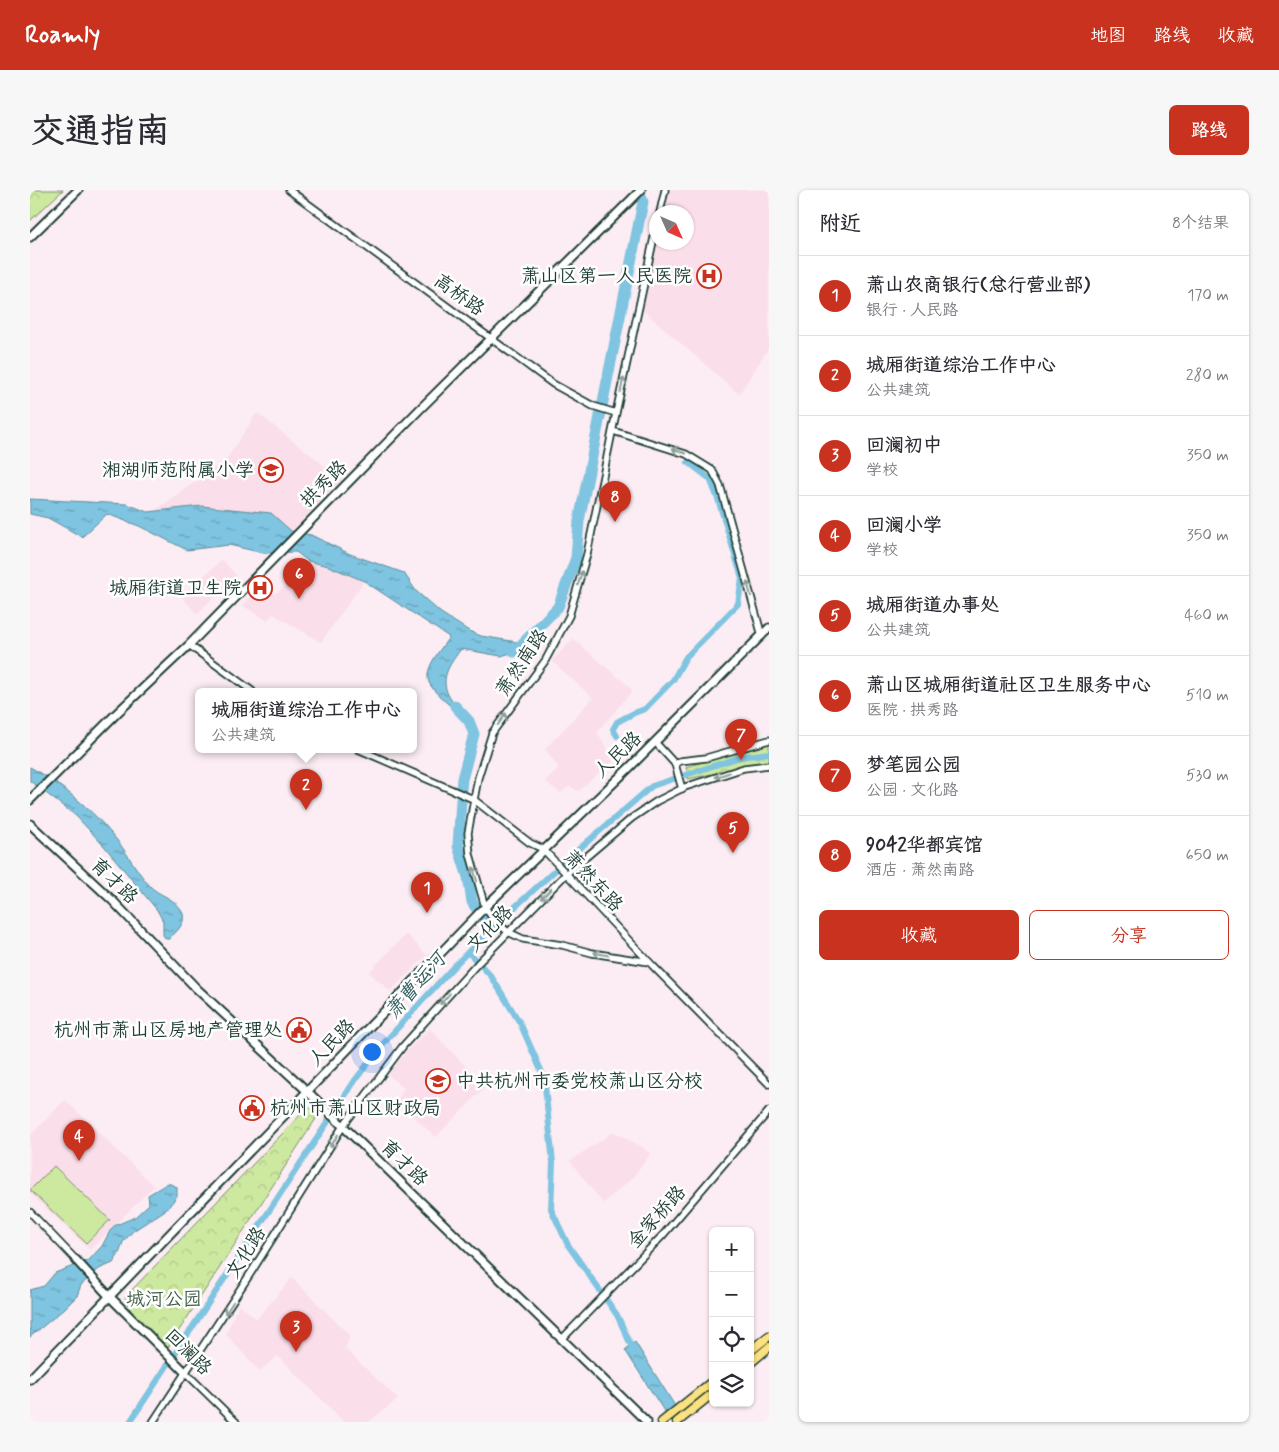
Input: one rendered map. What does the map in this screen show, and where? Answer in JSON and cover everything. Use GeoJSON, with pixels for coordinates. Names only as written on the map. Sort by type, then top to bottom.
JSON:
{"type":"FeatureCollection","features":[{"type":"Feature","properties":{"kind":"main road"},"geometry":{"type":"LineString","coordinates":[[30,237],[78,190]]}},
{"type":"Feature","properties":{"kind":"main road","name":"拱秀路"},"geometry":{"type":"LineString","coordinates":[[30,800],[189,644],[641,190]]}},
{"type":"Feature","properties":{"kind":"main road","name":"人民路"},"geometry":{"type":"LineString","coordinates":[[30,1379],[485,907],[769,628]]}},
{"type":"Feature","properties":{"kind":"main road","name":"育才路"},"geometry":{"type":"LineString","coordinates":[[30,824],[112,900],[196,988],[343,1126],[563,1338],[647,1422]]}},
{"type":"Feature","properties":{"kind":"main road","name":"回澜路"},"geometry":{"type":"LineString","coordinates":[[76,1260],[186,1373]]}},
{"type":"Feature","properties":{"kind":"main road"},"geometry":{"type":"LineString","coordinates":[[754,1348],[769,1336]]}},
{"type":"Feature","properties":{"kind":"main road"},"geometry":{"type":"LineString","coordinates":[[751,1362],[769,1347]]}},
{"type":"Feature","properties":{"kind":"main road"},"geometry":{"type":"LineString","coordinates":[[664,1421],[709,1384]]}},
{"type":"Feature","properties":{"kind":"main road"},"geometry":{"type":"LineString","coordinates":[[677,1422],[709,1396]]}},
{"type":"Feature","properties":{"kind":"street","name":"高桥路"},"geometry":{"type":"LineString","coordinates":[[289,190],[552,384],[593,406],[616,413]]}},
{"type":"Feature","properties":{"kind":"street"},"geometry":{"type":"LineString","coordinates":[[662,205],[665,190]]}},
{"type":"Feature","properties":{"kind":"street","name":"萧然南路"},"geometry":{"type":"LineString","coordinates":[[649,962],[523,939],[506,931],[493,919],[485,907],[470,854],[468,833],[473,799],[492,733],[545,661],[569,616],[587,554],[651,250]]}},
{"type":"Feature","properties":{"kind":"street"},"geometry":{"type":"LineString","coordinates":[[613,431],[677,450],[712,470],[720,485],[762,636]]}},
{"type":"Feature","properties":{"kind":"street"},"geometry":{"type":"LineString","coordinates":[[189,644],[248,688]]}},
{"type":"Feature","properties":{"kind":"street"},"geometry":{"type":"LineString","coordinates":[[675,764],[680,761],[706,758],[769,740]]}},
{"type":"Feature","properties":{"kind":"street"},"geometry":{"type":"LineString","coordinates":[[654,742],[675,764],[682,788]]}},
{"type":"Feature","properties":{"kind":"street","name":"萧然东路"},"geometry":{"type":"LineString","coordinates":[[367,753],[473,799],[530,843],[543,849],[649,962],[769,1084]]}},
{"type":"Feature","properties":{"kind":"street","name":"文化路"},"geometry":{"type":"LineString","coordinates":[[153,1422],[252,1271],[343,1126],[403,1046],[506,931],[564,873],[632,818],[657,801],[682,788],[744,768],[769,765]]}},
{"type":"Feature","properties":{"kind":"street","name":"金家桥路"},"geometry":{"type":"LineString","coordinates":[[563,1338],[663,1235],[769,1111]]}},
{"type":"Feature","properties":{"kind":"street"},"geometry":{"type":"LineString","coordinates":[[30,1212],[76,1260]]}},
{"type":"Feature","properties":{"kind":"street","name":"回澜路"},"geometry":{"type":"LineString","coordinates":[[186,1373],[236,1422]]}},
{"type":"Feature","properties":{"kind":"shaded area","name":"萧山区第一人民医院"},"geometry":{"type":"Polygon","coordinates":[[[670,190],[769,190],[769,347],[739,394],[643,310],[656,250],[694,250],[694,205],[665,205],[670,190]]]}},
{"type":"Feature","properties":{"kind":"shaded area","name":"湘湖师范附属小学"},"geometry":{"type":"Polygon","coordinates":[[[257,413],[343,480],[291,531],[271,513],[201,506],[153,512],[226,460],[257,413]]]}},
{"type":"Feature","properties":{"kind":"shaded area"},"geometry":{"type":"Polygon","coordinates":[[[222,560],[236,575],[197,614],[181,596],[222,560]]]}},
{"type":"Feature","properties":{"kind":"shaded area"},"geometry":{"type":"Polygon","coordinates":[[[312,562],[364,581],[321,642],[273,614],[267,620],[242,605],[265,583],[276,594],[312,562]]]}},
{"type":"Feature","properties":{"kind":"shaded area"},"geometry":{"type":"Polygon","coordinates":[[[573,639],[633,690],[597,732],[613,761],[578,791],[570,786],[560,793],[545,781],[559,768],[545,749],[593,698],[552,661],[573,639]]]}},
{"type":"Feature","properties":{"kind":"shaded area"},"geometry":{"type":"Polygon","coordinates":[[[406,934],[427,955],[390,991],[369,972],[406,934]]]}},
{"type":"Feature","properties":{"kind":"shaded area","name":"中共杭州市委党校萧山区分校"},"geometry":{"type":"Polygon","coordinates":[[[430,1029],[485,1087],[436,1137],[397,1102],[404,1088],[388,1075],[405,1053],[430,1029]]]}},
{"type":"Feature","properties":{"kind":"shaded area"},"geometry":{"type":"Polygon","coordinates":[[[65,1100],[154,1186],[90,1250],[30,1193],[30,1136],[65,1100]]]}},
{"type":"Feature","properties":{"kind":"shaded area"},"geometry":{"type":"Polygon","coordinates":[[[614,1132],[642,1147],[650,1154],[631,1179],[603,1203],[570,1161],[614,1132]]]}},
{"type":"Feature","properties":{"kind":"shaded area"},"geometry":{"type":"Polygon","coordinates":[[[292,1278],[350,1336],[345,1349],[398,1399],[368,1422],[344,1422],[278,1356],[259,1371],[226,1334],[239,1305],[257,1319],[292,1278]]]}},
{"type":"Feature","properties":{"kind":"green space"},"geometry":{"type":"Polygon","coordinates":[[[30,190],[63,190],[30,221],[30,190]]]}},
{"type":"Feature","properties":{"kind":"green space"},"geometry":{"type":"Polygon","coordinates":[[[769,743],[769,762],[688,779],[686,767],[769,743]]]}},
{"type":"Feature","properties":{"kind":"green space","name":"城河公园"},"geometry":{"type":"Polygon","coordinates":[[[308,1107],[319,1114],[167,1349],[131,1311],[125,1297],[308,1107]]]}},
{"type":"Feature","properties":{"kind":"green space"},"geometry":{"type":"Polygon","coordinates":[[[54,1166],[110,1220],[86,1243],[30,1190],[54,1166]]]}},
{"type":"Feature","properties":{"kind":"water"},"geometry":{"type":"Polygon","coordinates":[[[30,499],[127,504],[148,512],[201,506],[271,513],[291,531],[311,535],[350,554],[404,573],[416,591],[441,613],[469,631],[481,636],[523,643],[514,652],[501,656],[461,649],[451,663],[445,683],[449,697],[455,705],[454,709],[436,692],[428,680],[430,667],[449,637],[364,581],[328,566],[308,561],[296,552],[263,553],[229,545],[187,550],[139,526],[107,514],[82,537],[48,518],[30,514],[30,499]]]}},
{"type":"Feature","properties":{"kind":"water"},"geometry":{"type":"Polygon","coordinates":[[[30,767],[62,788],[93,813],[115,838],[149,885],[177,904],[184,918],[179,928],[169,939],[166,939],[163,935],[163,921],[157,910],[105,847],[76,816],[30,781],[30,767]]]}},
{"type":"Feature","properties":{"kind":"water"},"geometry":{"type":"Polygon","coordinates":[[[168,1183],[177,1187],[177,1196],[167,1209],[133,1231],[123,1242],[119,1254],[113,1263],[99,1269],[81,1285],[77,1296],[30,1337],[30,1290],[44,1286],[55,1273],[89,1260],[102,1246],[114,1226],[135,1217],[149,1204],[148,1195],[168,1183]]]}},
{"type":"Feature","properties":{"kind":"water"},"geometry":{"type":"Polygon","coordinates":[[[635,1342],[685,1422],[671,1422],[625,1350],[635,1342]]]}},
{"type":"Feature","properties":{"kind":"waterway"},"geometry":{"type":"LineString","coordinates":[[514,652],[558,607],[576,558],[579,521],[643,202],[639,190]]}},
{"type":"Feature","properties":{"kind":"waterway"},"geometry":{"type":"LineString","coordinates":[[617,736],[613,729],[617,722],[645,709],[673,680],[686,657],[738,604],[742,578],[718,499],[710,479],[688,462]]}},
{"type":"Feature","properties":{"kind":"waterway"},"geometry":{"type":"LineString","coordinates":[[455,706],[469,721],[474,734],[461,789]]}},
{"type":"Feature","properties":{"kind":"waterway","name":"萧曹运河"},"geometry":{"type":"LineString","coordinates":[[130,1422],[356,1079],[382,1045],[455,965],[492,928],[572,855],[652,786],[740,757],[769,753]]}},
{"type":"Feature","properties":{"kind":"waterway"},"geometry":{"type":"LineString","coordinates":[[461,800],[458,846],[468,877],[472,902],[476,908]]}},
{"type":"Feature","properties":{"kind":"waterway"},"geometry":{"type":"LineString","coordinates":[[483,916],[492,928]]}},
{"type":"Feature","properties":{"kind":"waterway"},"geometry":{"type":"LineString","coordinates":[[468,952],[491,976],[520,1023],[544,1077],[553,1163],[551,1209],[568,1245],[617,1315],[631,1345]]}},
{"type":"Feature","properties":{"kind":"place","name":"萧山区第一人民医院"},"geometry":{"type":"Point","coordinates":[709,276]}},
{"type":"Feature","properties":{"kind":"place","name":"湘湖师范附属小学"},"geometry":{"type":"Point","coordinates":[271,470]}},
{"type":"Feature","properties":{"kind":"place","name":"9042华都宾馆"},"geometry":{"type":"Point","coordinates":[615,522]}},
{"type":"Feature","properties":{"kind":"place","name":"城厢街道卫生院"},"geometry":{"type":"Point","coordinates":[260,588]}},
{"type":"Feature","properties":{"kind":"place","name":"萧山区城厢街道社区卫生服务中心"},"geometry":{"type":"Point","coordinates":[299,599]}},
{"type":"Feature","properties":{"kind":"place","name":"梦笔园公园"},"geometry":{"type":"Point","coordinates":[741,760]}},
{"type":"Feature","properties":{"kind":"place","name":"城厢街道综治工作中心"},"geometry":{"type":"Point","coordinates":[306,810]}},
{"type":"Feature","properties":{"kind":"place","name":"城厢街道办事处"},"geometry":{"type":"Point","coordinates":[733,853]}},
{"type":"Feature","properties":{"kind":"place","name":"萧山农商银行(总行营业部)"},"geometry":{"type":"Point","coordinates":[427,913]}},
{"type":"Feature","properties":{"kind":"place","name":"杭州市萧山区房地产管理处"},"geometry":{"type":"Point","coordinates":[299,1030]}},
{"type":"Feature","properties":{"kind":"place","name":"中共杭州市委党校萧山区分校"},"geometry":{"type":"Point","coordinates":[438,1081]}},
{"type":"Feature","properties":{"kind":"place","name":"杭州市萧山区财政局"},"geometry":{"type":"Point","coordinates":[252,1108]}},
{"type":"Feature","properties":{"kind":"place","name":"回澜小学"},"geometry":{"type":"Point","coordinates":[79,1161]}},
{"type":"Feature","properties":{"kind":"place","name":"回澜初中"},"geometry":{"type":"Point","coordinates":[296,1352]}}]}
